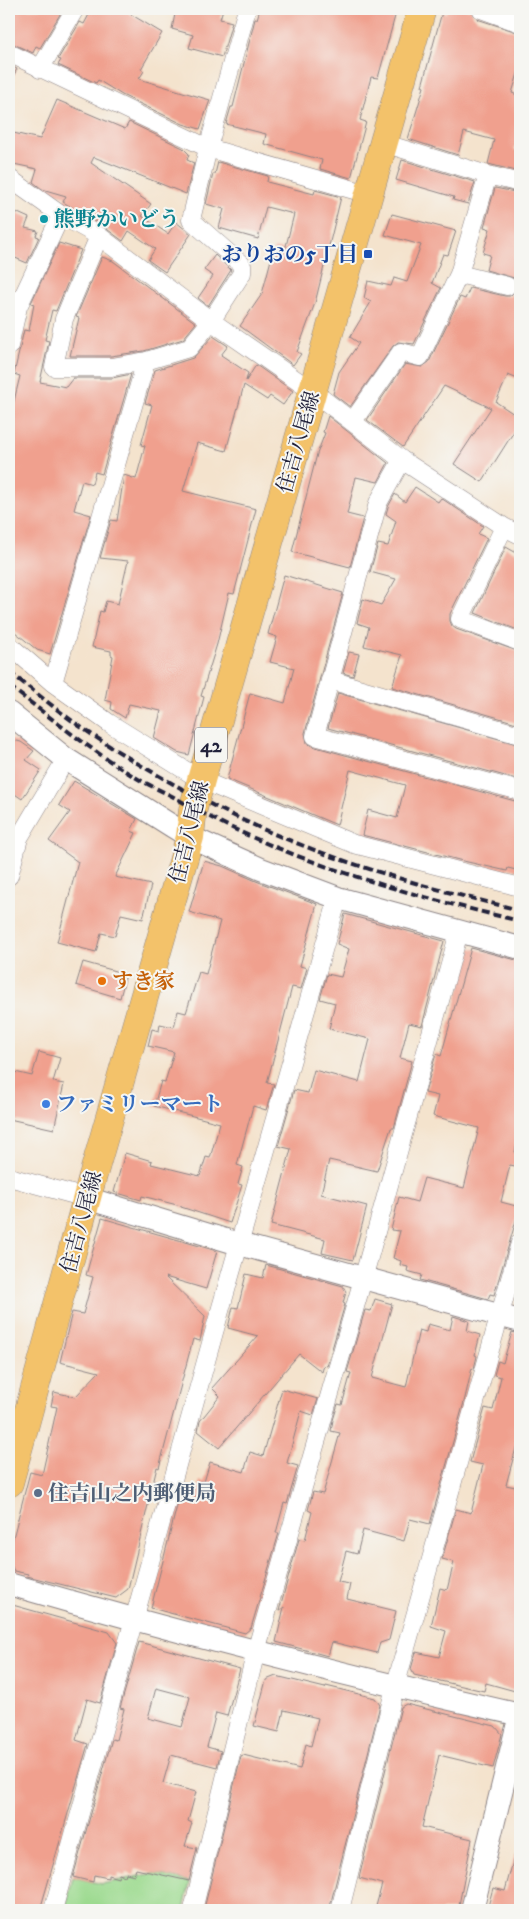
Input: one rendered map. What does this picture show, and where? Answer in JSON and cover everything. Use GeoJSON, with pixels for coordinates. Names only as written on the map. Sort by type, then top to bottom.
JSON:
{"type":"FeatureCollection","features":[{"type":"Feature","properties":{"kind":"main road","name":"住吉八尾線"},"geometry":{"type":"LineString","coordinates":[[9,1483],[86,1198],[190,837],[193,809],[201,780],[422,9]]}},
{"type":"Feature","properties":{"kind":"street"},"geometry":{"type":"LineString","coordinates":[[40,69],[75,9]]}},
{"type":"Feature","properties":{"kind":"street"},"geometry":{"type":"LineString","coordinates":[[99,236],[64,319],[54,367],[112,367],[146,361],[189,348],[211,321],[242,273],[242,265],[191,220],[208,148],[246,9]]}},
{"type":"Feature","properties":{"kind":"street"},"geometry":{"type":"LineString","coordinates":[[481,9],[520,23]]}},
{"type":"Feature","properties":{"kind":"street"},"geometry":{"type":"LineString","coordinates":[[9,53],[208,148],[368,194]]}},
{"type":"Feature","properties":{"kind":"street"},"geometry":{"type":"LineString","coordinates":[[383,143],[520,184]]}},
{"type":"Feature","properties":{"kind":"street"},"geometry":{"type":"LineString","coordinates":[[353,421],[401,352],[420,357],[459,274],[488,175]]}},
{"type":"Feature","properties":{"kind":"street"},"geometry":{"type":"LineString","coordinates":[[9,178],[61,215],[99,236],[211,321],[353,421],[402,460],[504,527],[520,535]]}},
{"type":"Feature","properties":{"kind":"street"},"geometry":{"type":"LineString","coordinates":[[9,346],[18,308],[61,215]]}},
{"type":"Feature","properties":{"kind":"street"},"geometry":{"type":"LineString","coordinates":[[459,274],[507,286]]}},
{"type":"Feature","properties":{"kind":"street"},"geometry":{"type":"LineString","coordinates":[[53,683],[146,361]]}},
{"type":"Feature","properties":{"kind":"street"},"geometry":{"type":"LineString","coordinates":[[402,460],[378,503],[315,736],[520,790]]}},
{"type":"Feature","properties":{"kind":"street"},"geometry":{"type":"LineString","coordinates":[[504,527],[460,619],[520,642]]}},
{"type":"Feature","properties":{"kind":"street"},"geometry":{"type":"LineString","coordinates":[[9,645],[53,683],[109,722],[201,780],[354,844],[520,887]]}},
{"type":"Feature","properties":{"kind":"street"},"geometry":{"type":"LineString","coordinates":[[330,680],[520,735]]}},
{"type":"Feature","properties":{"kind":"street"},"geometry":{"type":"LineString","coordinates":[[9,713],[66,760],[190,837],[261,869],[338,898],[520,948]]}},
{"type":"Feature","properties":{"kind":"street"},"geometry":{"type":"LineString","coordinates":[[9,876],[14,836],[66,760]]}},
{"type":"Feature","properties":{"kind":"street"},"geometry":{"type":"LineString","coordinates":[[53,1910],[133,1620],[338,898]]}},
{"type":"Feature","properties":{"kind":"street"},"geometry":{"type":"LineString","coordinates":[[193,1910],[256,1651],[460,932]]}},
{"type":"Feature","properties":{"kind":"street"},"geometry":{"type":"LineString","coordinates":[[9,1177],[363,1279],[510,1318]]}},
{"type":"Feature","properties":{"kind":"street"},"geometry":{"type":"LineString","coordinates":[[340,1910],[395,1687],[510,1318],[520,1243]]}},
{"type":"Feature","properties":{"kind":"street"},"geometry":{"type":"LineString","coordinates":[[9,1584],[133,1620],[395,1687],[520,1715],[472,1910]]}},
{"type":"Feature","properties":{"kind":"green space"},"geometry":{"type":"Polygon","coordinates":[[[154,1873],[190,1882],[184,1910],[65,1910],[73,1877],[102,1884],[154,1873]]]}},
{"type":"Feature","properties":{"kind":"building"},"geometry":{"type":"Polygon","coordinates":[[[9,9],[59,9],[62,11],[40,48],[36,46],[33,53],[9,42],[9,9]]]}},
{"type":"Feature","properties":{"kind":"building"},"geometry":{"type":"Polygon","coordinates":[[[92,9],[122,9],[162,33],[141,69],[144,71],[139,79],[210,100],[200,129],[183,124],[122,95],[98,80],[96,83],[58,65],[61,60],[58,59],[80,22],[84,24],[92,9]]]}},
{"type":"Feature","properties":{"kind":"building"},"geometry":{"type":"Polygon","coordinates":[[[176,9],[223,9],[220,19],[232,22],[222,57],[189,48],[193,35],[172,29],[176,9]]]}},
{"type":"Feature","properties":{"kind":"building"},"geometry":{"type":"Polygon","coordinates":[[[260,9],[397,9],[378,78],[371,77],[360,120],[366,122],[351,178],[320,169],[322,160],[264,144],[266,134],[226,124],[231,107],[233,107],[255,19],[257,19],[260,9]]]}},
{"type":"Feature","properties":{"kind":"building"},"geometry":{"type":"Polygon","coordinates":[[[447,9],[471,9],[477,19],[520,33],[520,67],[512,93],[520,96],[520,130],[514,150],[520,151],[520,172],[488,164],[494,140],[464,132],[458,155],[408,139],[424,87],[422,86],[442,12],[446,13],[447,9]]]}},
{"type":"Feature","properties":{"kind":"building"},"geometry":{"type":"Polygon","coordinates":[[[9,65],[17,69],[9,84],[9,65]]]}},
{"type":"Feature","properties":{"kind":"building"},"geometry":{"type":"Polygon","coordinates":[[[57,100],[125,129],[129,122],[183,148],[189,154],[187,160],[194,163],[186,194],[94,157],[91,163],[151,204],[142,216],[168,234],[176,222],[191,234],[165,272],[148,260],[155,249],[129,231],[123,241],[63,202],[66,196],[42,189],[33,182],[37,169],[9,163],[9,132],[40,139],[57,100]]]}},
{"type":"Feature","properties":{"kind":"building"},"geometry":{"type":"Polygon","coordinates":[[[402,160],[475,182],[468,204],[453,200],[454,197],[396,180],[402,160]]]}},
{"type":"Feature","properties":{"kind":"building"},"geometry":{"type":"Polygon","coordinates":[[[218,162],[268,176],[267,182],[314,194],[315,190],[341,197],[315,303],[297,352],[301,354],[293,365],[240,326],[262,294],[274,248],[285,250],[294,214],[266,207],[258,239],[219,228],[224,209],[206,204],[213,174],[215,174],[218,162]]]}},
{"type":"Feature","properties":{"kind":"building"},"geometry":{"type":"Polygon","coordinates":[[[495,188],[520,193],[520,380],[508,375],[496,402],[520,418],[520,422],[482,482],[454,464],[491,408],[444,386],[403,447],[367,420],[405,364],[422,367],[429,362],[460,297],[465,299],[470,288],[505,296],[510,296],[517,289],[517,283],[514,278],[486,270],[490,255],[483,253],[490,229],[484,227],[495,188]]]}},
{"type":"Feature","properties":{"kind":"building"},"geometry":{"type":"Polygon","coordinates":[[[9,209],[29,218],[25,228],[38,231],[36,236],[39,237],[27,263],[13,257],[9,267],[9,209]]]}},
{"type":"Feature","properties":{"kind":"building"},"geometry":{"type":"Polygon","coordinates":[[[392,214],[456,231],[448,255],[443,254],[432,283],[441,288],[414,344],[398,342],[393,346],[350,407],[333,394],[339,372],[359,343],[350,337],[371,302],[364,298],[368,281],[391,286],[394,278],[407,282],[421,245],[385,235],[392,214]]]}},
{"type":"Feature","properties":{"kind":"building"},"geometry":{"type":"Polygon","coordinates":[[[59,243],[81,250],[56,311],[52,310],[45,340],[49,341],[40,382],[66,387],[73,378],[112,378],[131,374],[102,474],[95,472],[92,484],[82,481],[74,510],[91,515],[50,654],[37,650],[9,627],[9,422],[20,376],[14,374],[24,330],[29,331],[34,304],[31,303],[59,243]]]}},
{"type":"Feature","properties":{"kind":"building"},"geometry":{"type":"Polygon","coordinates":[[[215,255],[231,270],[208,306],[198,298],[213,276],[204,270],[215,255]]]}},
{"type":"Feature","properties":{"kind":"building"},"geometry":{"type":"Polygon","coordinates":[[[102,257],[113,261],[196,323],[183,339],[144,351],[111,356],[70,356],[79,318],[76,317],[102,257]]]}},
{"type":"Feature","properties":{"kind":"building"},"geometry":{"type":"Polygon","coordinates":[[[213,336],[228,346],[221,355],[248,373],[246,381],[256,365],[293,391],[283,405],[270,396],[267,400],[244,385],[226,451],[197,443],[183,491],[256,509],[234,594],[229,593],[217,644],[201,696],[204,697],[189,755],[177,752],[154,738],[161,711],[129,704],[125,718],[111,709],[112,702],[105,700],[113,656],[111,651],[92,647],[100,611],[103,612],[106,601],[118,604],[128,561],[100,558],[111,520],[117,521],[124,475],[136,479],[145,446],[141,445],[152,405],[145,403],[155,370],[193,358],[213,336]]]}},
{"type":"Feature","properties":{"kind":"building"},"geometry":{"type":"Polygon","coordinates":[[[328,416],[388,463],[378,482],[356,477],[347,514],[363,518],[350,567],[292,552],[328,416]]]}},
{"type":"Feature","properties":{"kind":"building"},"geometry":{"type":"Polygon","coordinates":[[[415,487],[438,502],[441,498],[483,526],[478,534],[487,538],[450,614],[450,621],[456,629],[520,652],[520,724],[392,687],[402,655],[364,646],[369,627],[357,623],[363,599],[381,605],[396,579],[370,572],[378,544],[388,546],[396,521],[386,514],[388,507],[395,494],[405,502],[415,487]]]}},
{"type":"Feature","properties":{"kind":"building"},"geometry":{"type":"Polygon","coordinates":[[[506,547],[520,555],[520,631],[475,613],[506,547]]]}},
{"type":"Feature","properties":{"kind":"building"},"geometry":{"type":"Polygon","coordinates":[[[284,575],[343,593],[305,733],[307,743],[312,746],[515,801],[520,811],[520,828],[517,842],[520,843],[520,871],[508,868],[507,871],[362,835],[368,810],[397,818],[405,785],[350,770],[337,825],[227,779],[250,693],[285,703],[294,668],[270,662],[277,637],[268,634],[284,575]]]}},
{"type":"Feature","properties":{"kind":"building"},"geometry":{"type":"Polygon","coordinates":[[[349,652],[359,654],[353,676],[343,673],[349,652]]]}},
{"type":"Feature","properties":{"kind":"building"},"geometry":{"type":"Polygon","coordinates":[[[338,693],[520,745],[520,780],[328,728],[338,693]]]}},
{"type":"Feature","properties":{"kind":"building"},"geometry":{"type":"Polygon","coordinates":[[[9,739],[21,742],[34,751],[26,760],[41,770],[22,799],[9,790],[9,739]]]}},
{"type":"Feature","properties":{"kind":"building"},"geometry":{"type":"Polygon","coordinates":[[[74,781],[137,819],[131,831],[136,833],[115,877],[151,885],[143,919],[121,914],[115,936],[101,933],[96,952],[57,942],[78,862],[49,841],[70,812],[59,805],[74,781]]]}},
{"type":"Feature","properties":{"kind":"building"},"geometry":{"type":"Polygon","coordinates":[[[204,861],[222,866],[317,904],[300,966],[307,968],[301,989],[292,987],[267,1083],[274,1084],[266,1110],[253,1106],[237,1165],[243,1167],[238,1184],[242,1185],[230,1223],[181,1206],[142,1196],[141,1200],[114,1192],[125,1153],[152,1161],[151,1164],[200,1176],[206,1157],[210,1158],[220,1123],[154,1106],[161,1081],[165,1082],[174,1052],[148,1046],[152,1029],[159,1031],[160,1024],[174,1027],[178,1011],[186,1013],[199,972],[206,974],[220,921],[189,912],[204,861]]]}},
{"type":"Feature","properties":{"kind":"building"},"geometry":{"type":"Polygon","coordinates":[[[345,914],[444,941],[422,1026],[409,1023],[400,1058],[412,1061],[394,1128],[391,1128],[377,1171],[329,1160],[321,1194],[367,1206],[353,1260],[322,1253],[325,1239],[271,1225],[291,1149],[278,1146],[294,1090],[308,1093],[314,1070],[359,1082],[370,1039],[329,1029],[335,1003],[320,999],[327,974],[341,977],[349,949],[337,944],[345,914]]]}},
{"type":"Feature","properties":{"kind":"building"},"geometry":{"type":"Polygon","coordinates":[[[471,948],[520,961],[520,1131],[515,1152],[520,1156],[520,1167],[510,1165],[501,1202],[520,1207],[494,1295],[490,1294],[488,1299],[420,1280],[422,1275],[407,1271],[408,1267],[400,1265],[401,1261],[393,1258],[400,1231],[391,1230],[399,1197],[417,1202],[424,1178],[464,1188],[479,1128],[433,1116],[438,1096],[425,1093],[436,1054],[441,1056],[471,948]]]}},
{"type":"Feature","properties":{"kind":"building"},"geometry":{"type":"Polygon","coordinates":[[[83,962],[126,974],[120,998],[76,985],[83,962]]]}},
{"type":"Feature","properties":{"kind":"building"},"geometry":{"type":"Polygon","coordinates":[[[39,1052],[60,1058],[53,1082],[64,1084],[54,1129],[9,1119],[9,1096],[15,1072],[32,1076],[39,1052]]]}},
{"type":"Feature","properties":{"kind":"building"},"geometry":{"type":"Polygon","coordinates":[[[102,1218],[217,1251],[206,1289],[165,1277],[205,1316],[200,1341],[193,1339],[159,1468],[157,1467],[128,1589],[116,1598],[27,1576],[28,1574],[14,1571],[9,1561],[9,1542],[12,1542],[30,1472],[42,1475],[57,1407],[51,1406],[54,1392],[75,1397],[99,1372],[60,1362],[72,1312],[83,1314],[93,1277],[86,1275],[102,1218]]]}},
{"type":"Feature","properties":{"kind":"building"},"geometry":{"type":"Polygon","coordinates":[[[266,1265],[343,1286],[346,1292],[343,1303],[345,1304],[327,1366],[324,1365],[322,1372],[299,1354],[219,1448],[198,1431],[200,1421],[220,1396],[212,1388],[258,1336],[228,1328],[233,1307],[238,1308],[246,1274],[263,1278],[266,1265]]]}},
{"type":"Feature","properties":{"kind":"building"},"geometry":{"type":"Polygon","coordinates":[[[375,1299],[392,1304],[372,1378],[406,1387],[419,1330],[426,1332],[428,1324],[450,1330],[453,1316],[469,1321],[467,1331],[480,1335],[474,1369],[472,1368],[430,1524],[410,1519],[404,1541],[363,1530],[357,1554],[346,1551],[338,1582],[350,1584],[347,1599],[396,1611],[389,1640],[380,1643],[377,1653],[332,1642],[328,1656],[276,1642],[284,1607],[279,1611],[299,1539],[305,1540],[312,1512],[308,1510],[313,1492],[323,1494],[340,1433],[331,1431],[333,1420],[338,1404],[342,1405],[351,1373],[347,1372],[365,1310],[371,1311],[375,1299]]]}},
{"type":"Feature","properties":{"kind":"building"},"geometry":{"type":"Polygon","coordinates":[[[512,1332],[520,1334],[520,1448],[516,1448],[506,1485],[520,1488],[520,1669],[515,1691],[486,1683],[484,1691],[414,1675],[411,1669],[416,1652],[439,1657],[446,1631],[431,1626],[440,1588],[447,1590],[454,1562],[442,1559],[456,1509],[471,1513],[483,1465],[470,1462],[485,1408],[493,1410],[501,1377],[494,1375],[498,1361],[503,1363],[512,1332]]]}},
{"type":"Feature","properties":{"kind":"building"},"geometry":{"type":"Polygon","coordinates":[[[282,1389],[318,1399],[313,1415],[301,1411],[287,1463],[298,1466],[287,1504],[284,1503],[276,1533],[279,1533],[251,1628],[245,1633],[151,1608],[179,1498],[195,1501],[200,1481],[204,1482],[210,1462],[244,1472],[250,1452],[263,1456],[282,1389]]]}},
{"type":"Feature","properties":{"kind":"building"},"geometry":{"type":"Polygon","coordinates":[[[9,1604],[109,1632],[117,1643],[100,1703],[87,1699],[76,1740],[88,1744],[40,1910],[9,1910],[9,1604]]]}},
{"type":"Feature","properties":{"kind":"building"},"geometry":{"type":"Polygon","coordinates":[[[139,1642],[240,1669],[227,1716],[216,1713],[207,1747],[221,1751],[217,1767],[171,1755],[163,1783],[196,1792],[188,1821],[192,1823],[185,1846],[197,1848],[189,1881],[136,1869],[134,1875],[126,1873],[125,1876],[119,1874],[118,1878],[108,1875],[108,1878],[94,1875],[93,1882],[73,1877],[112,1739],[116,1740],[124,1709],[120,1708],[139,1642]],[[156,1688],[148,1718],[182,1727],[190,1697],[156,1688]]]}},
{"type":"Feature","properties":{"kind":"building"},"geometry":{"type":"Polygon","coordinates":[[[276,1676],[375,1698],[380,1705],[329,1910],[204,1909],[241,1756],[300,1769],[306,1744],[311,1746],[318,1718],[284,1710],[279,1732],[254,1726],[266,1680],[276,1676]]]}},
{"type":"Feature","properties":{"kind":"building"},"geometry":{"type":"Polygon","coordinates":[[[406,1704],[495,1726],[502,1734],[493,1768],[439,1755],[422,1827],[472,1839],[458,1910],[375,1910],[382,1884],[359,1878],[401,1707],[406,1704]]]}},
{"type":"Feature","properties":{"kind":"building"},"geometry":{"type":"Polygon","coordinates":[[[515,1854],[520,1854],[520,1910],[487,1910],[493,1888],[505,1891],[515,1854]]]}},
{"type":"Feature","properties":{"kind":"railway"},"geometry":{"type":"LineString","coordinates":[[9,672],[69,719],[106,744],[233,816],[354,864],[437,889],[520,910]]}},
{"type":"Feature","properties":{"kind":"railway"},"geometry":{"type":"LineString","coordinates":[[9,686],[118,767],[232,828],[302,857],[373,882],[446,903],[520,921]]}},
{"type":"Feature","properties":{"kind":"place","name":"熊野かいどう"},"geometry":{"type":"Point","coordinates":[44,219]}},
{"type":"Feature","properties":{"kind":"place","name":"おりおの5丁目"},"geometry":{"type":"Point","coordinates":[368,254]}},
{"type":"Feature","properties":{"kind":"place","name":"すき家"},"geometry":{"type":"Point","coordinates":[102,981]}},
{"type":"Feature","properties":{"kind":"place","name":"ファミリーマート"},"geometry":{"type":"Point","coordinates":[46,1104]}},
{"type":"Feature","properties":{"kind":"place","name":"住吉山之内郵便局"},"geometry":{"type":"Point","coordinates":[38,1493]}}]}
